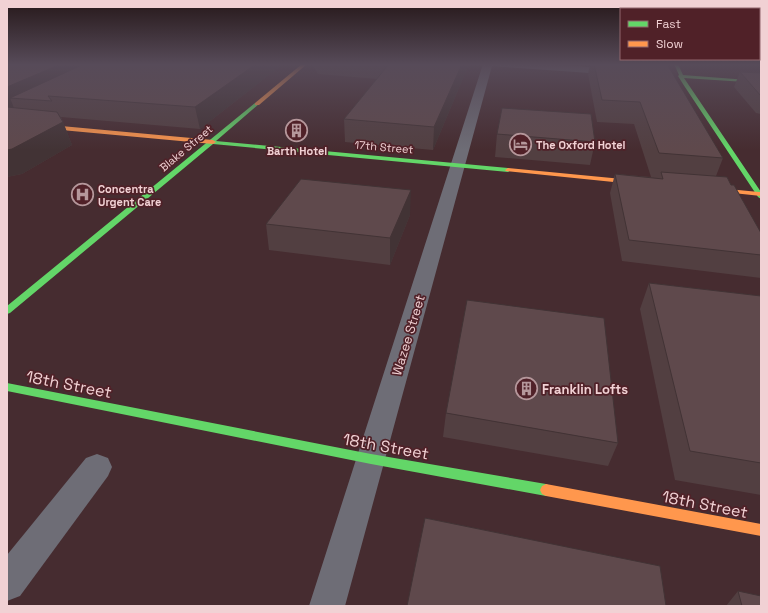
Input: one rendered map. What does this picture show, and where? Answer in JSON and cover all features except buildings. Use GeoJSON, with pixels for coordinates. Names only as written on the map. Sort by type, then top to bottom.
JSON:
{"type":"FeatureCollection","features":[{"type":"Feature","properties":{"kind":"street","name":"Blake Street"},"geometry":{"type":"LineString","coordinates":[[7,311],[271,93]]}},
{"type":"Feature","properties":{"kind":"street","name":"Wazee Street"},"geometry":{"type":"LineString","coordinates":[[327,606],[480,93]]}},
{"type":"Feature","properties":{"kind":"street"},"geometry":{"type":"LineString","coordinates":[[691,93],[760,195]]}},
{"type":"Feature","properties":{"kind":"street","name":"17th Street"},"geometry":{"type":"LineString","coordinates":[[7,123],[652,184]]}},
{"type":"Feature","properties":{"kind":"street"},"geometry":{"type":"LineString","coordinates":[[699,188],[760,195]]}},
{"type":"Feature","properties":{"kind":"street","name":"18th Street"},"geometry":{"type":"LineString","coordinates":[[7,387],[370,459],[650,508],[761,530]]}},
{"type":"Feature","properties":{"kind":"street"},"geometry":{"type":"LineString","coordinates":[[7,583],[97,466]]}},
{"type":"Feature","properties":{"kind":"traffic: fast"},"geometry":{"type":"LineString","coordinates":[[691,93],[761,197]]}},
{"type":"Feature","properties":{"kind":"traffic: fast"},"geometry":{"type":"LineString","coordinates":[[7,311],[257,104]]}},
{"type":"Feature","properties":{"kind":"traffic: fast"},"geometry":{"type":"LineString","coordinates":[[213,142],[508,170]]}},
{"type":"Feature","properties":{"kind":"traffic: fast"},"geometry":{"type":"LineString","coordinates":[[7,387],[371,459],[546,490]]}},
{"type":"Feature","properties":{"kind":"traffic: slow"},"geometry":{"type":"LineString","coordinates":[[257,104],[271,93]]}},
{"type":"Feature","properties":{"kind":"traffic: slow"},"geometry":{"type":"LineString","coordinates":[[7,123],[213,142]]}},
{"type":"Feature","properties":{"kind":"traffic: slow"},"geometry":{"type":"LineString","coordinates":[[508,170],[643,183]]}},
{"type":"Feature","properties":{"kind":"traffic: slow"},"geometry":{"type":"LineString","coordinates":[[707,189],[759,194]]}},
{"type":"Feature","properties":{"kind":"traffic: slow"},"geometry":{"type":"LineString","coordinates":[[546,490],[761,530]]}},
{"type":"Feature","properties":{"kind":"place","name":"Barth Hotel"},"geometry":{"type":"Point","coordinates":[297,131]}},
{"type":"Feature","properties":{"kind":"place","name":"The Oxford Hotel"},"geometry":{"type":"Point","coordinates":[520,145]}},
{"type":"Feature","properties":{"kind":"place","name":"Concentra Urgent Care"},"geometry":{"type":"Point","coordinates":[82,195]}},
{"type":"Feature","properties":{"kind":"place","name":"Franklin Lofts"},"geometry":{"type":"Point","coordinates":[527,389]}}]}
